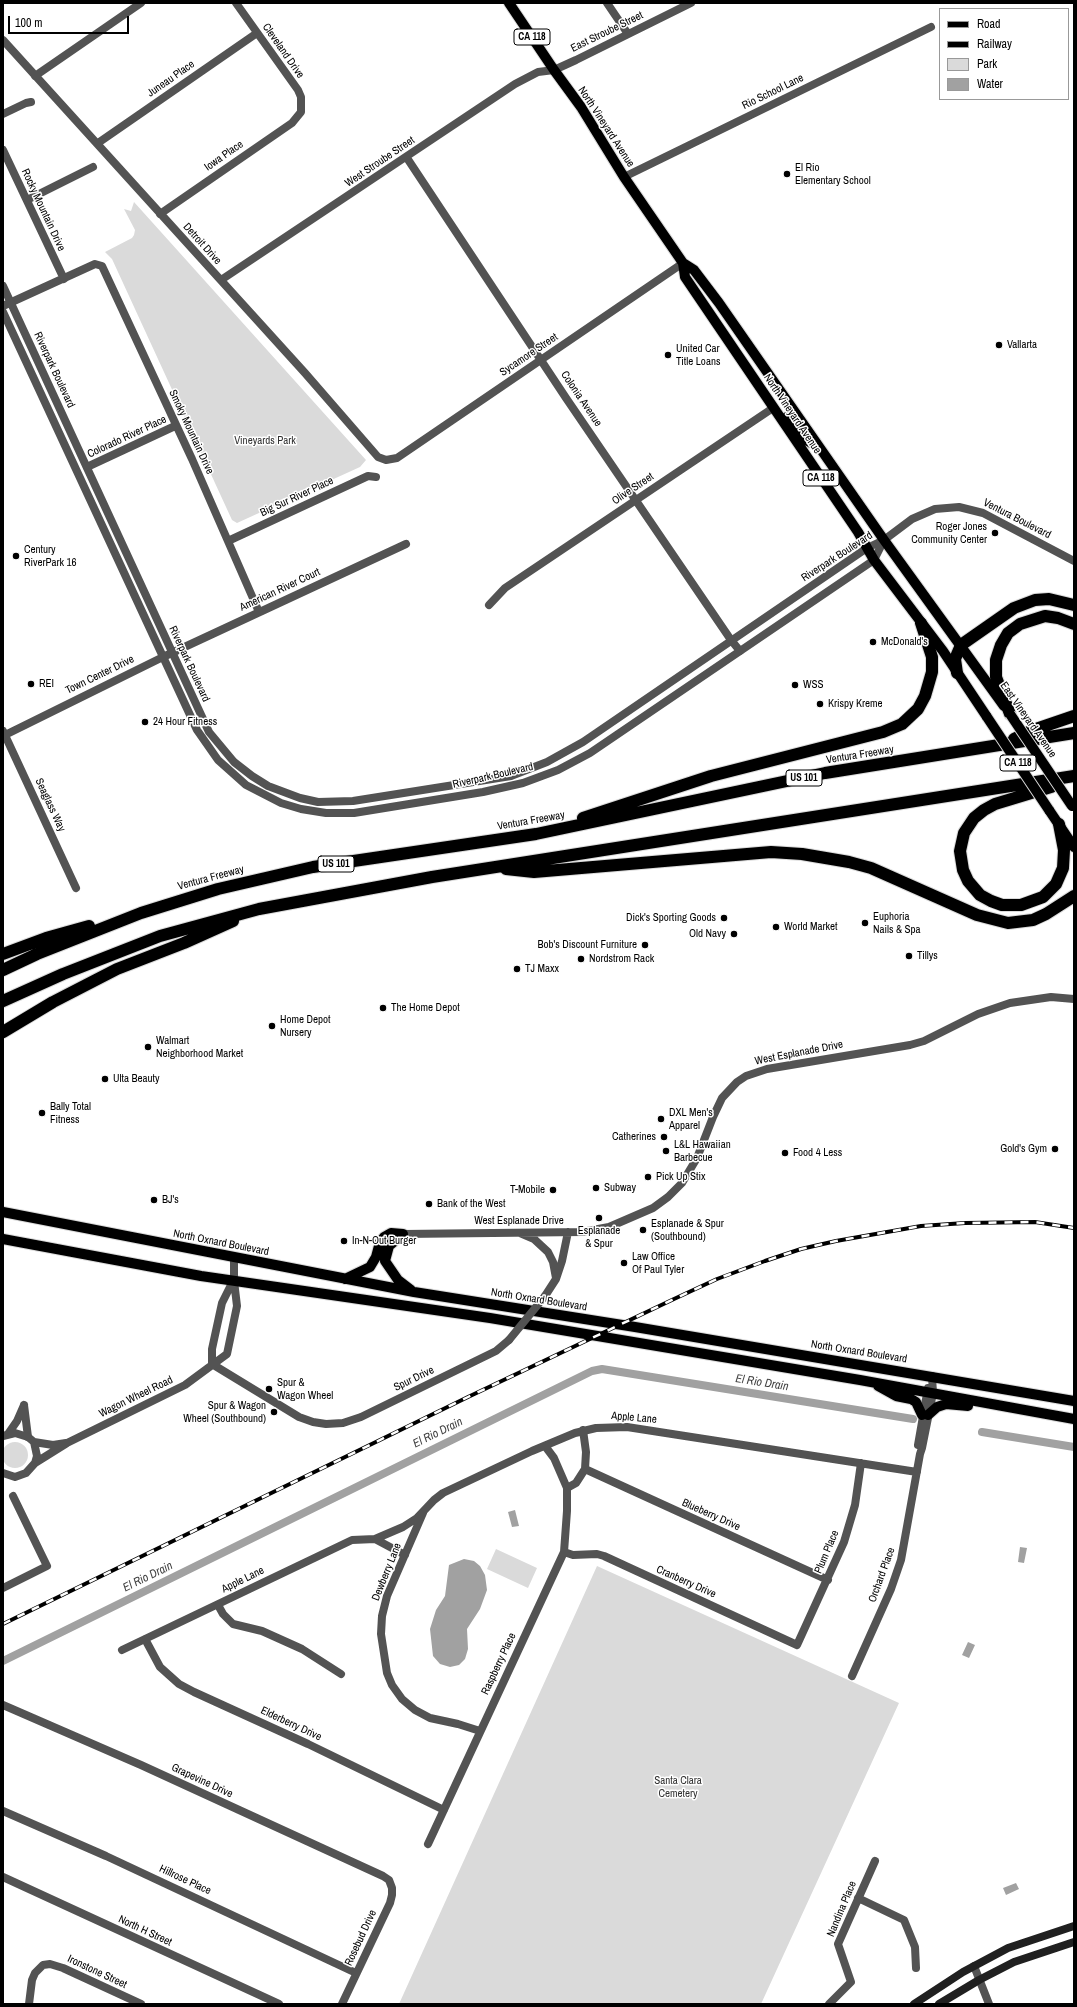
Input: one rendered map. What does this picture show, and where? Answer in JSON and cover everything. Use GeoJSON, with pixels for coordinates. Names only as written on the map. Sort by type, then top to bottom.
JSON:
{"type":"FeatureCollection","features":[{"type":"Feature","properties":{"kind":"highway"},"geometry":{"type":"LineString","coordinates":[[957,673],[955,659],[961,645],[1014,608],[1035,600],[1049,599],[1074,605]]}},
{"type":"Feature","properties":{"kind":"highway"},"geometry":{"type":"LineString","coordinates":[[1010,714],[996,677],[996,660],[1001,645],[1008,634],[1020,624],[1045,616],[1058,618],[1074,624]]}},
{"type":"Feature","properties":{"kind":"highway"},"geometry":{"type":"LineString","coordinates":[[536,834],[711,776],[892,729],[906,720],[918,708],[930,684],[932,657],[922,623]]}},
{"type":"Feature","properties":{"kind":"highway"},"geometry":{"type":"LineString","coordinates":[[997,746],[1033,730],[1074,716]]}},
{"type":"Feature","properties":{"kind":"highway","name":"Ventura Freeway"},"geometry":{"type":"LineString","coordinates":[[3,970],[37,954],[141,913],[218,889],[313,867],[536,834],[825,773],[1074,733]]}},
{"type":"Feature","properties":{"kind":"highway"},"geometry":{"type":"LineString","coordinates":[[1059,824],[1064,850],[1063,868],[1056,884],[1043,897],[1021,905],[1002,905],[980,895],[968,881],[963,870],[960,851],[964,833],[974,818],[989,807],[1051,787],[1071,776]]}},
{"type":"Feature","properties":{"kind":"highway"},"geometry":{"type":"LineString","coordinates":[[3,1001],[69,971],[145,942],[218,919],[259,909],[371,887],[493,867],[1071,776]]}},
{"type":"Feature","properties":{"kind":"highway"},"geometry":{"type":"LineString","coordinates":[[493,867],[534,872],[771,852],[802,854],[849,862],[871,868],[977,915],[1008,923],[1033,920],[1046,914],[1074,896]]}},
{"type":"Feature","properties":{"kind":"highway"},"geometry":{"type":"LineString","coordinates":[[3,1032],[54,1002],[117,969],[184,943],[259,909]]}},
{"type":"Feature","properties":{"kind":"highway"},"geometry":{"type":"LineString","coordinates":[[3,954],[46,938],[141,913]]}},
{"type":"Feature","properties":{"kind":"main road","name":"North Vineyard Avenue"},"geometry":{"type":"LineString","coordinates":[[509,3],[581,107],[624,177],[683,263],[694,270],[719,303],[884,540],[961,645]]}},
{"type":"Feature","properties":{"kind":"main road","name":"North Vineyard Avenue"},"geometry":{"type":"LineString","coordinates":[[683,263],[685,277],[858,532],[874,560],[922,623],[957,673]]}},
{"type":"Feature","properties":{"kind":"main road"},"geometry":{"type":"LineString","coordinates":[[773,408],[777,407],[785,413],[803,438],[821,449]]}},
{"type":"Feature","properties":{"kind":"main road","name":"East Vineyard Avenue"},"geometry":{"type":"LineString","coordinates":[[961,645],[1010,714],[1073,808]]}},
{"type":"Feature","properties":{"kind":"main road","name":"CA 118"},"geometry":{"type":"LineString","coordinates":[[957,673],[1059,824]]}},
{"type":"Feature","properties":{"kind":"main road"},"geometry":{"type":"LineString","coordinates":[[1059,824],[1074,847]]}},
{"type":"Feature","properties":{"kind":"main road","name":"North Oxnard Boulevard"},"geometry":{"type":"LineString","coordinates":[[3,1212],[414,1292],[932,1376],[1074,1401]]}},
{"type":"Feature","properties":{"kind":"main road"},"geometry":{"type":"LineString","coordinates":[[345,1279],[370,1267],[376,1257],[380,1242],[384,1237],[391,1233],[403,1234]]}},
{"type":"Feature","properties":{"kind":"main road"},"geometry":{"type":"LineString","coordinates":[[403,1234],[389,1246],[385,1261],[398,1280],[414,1292]]}},
{"type":"Feature","properties":{"kind":"main road"},"geometry":{"type":"LineString","coordinates":[[3,1239],[234,1281],[490,1318],[873,1383],[1074,1419]]}},
{"type":"Feature","properties":{"kind":"main road"},"geometry":{"type":"LineString","coordinates":[[873,1383],[886,1391],[916,1402],[925,1415],[946,1404],[1032,1412]]}},
{"type":"Feature","properties":{"kind":"main road"},"geometry":{"type":"LineString","coordinates":[[914,2004],[974,1966],[1008,1948],[1074,1926]]}},
{"type":"Feature","properties":{"kind":"main road"},"geometry":{"type":"LineString","coordinates":[[939,2004],[979,1980],[1014,1962],[1074,1942]]}},
{"type":"Feature","properties":{"kind":"street"},"geometry":{"type":"LineString","coordinates":[[35,76],[141,3]]}},
{"type":"Feature","properties":{"kind":"street","name":"Cleveland Drive"},"geometry":{"type":"LineString","coordinates":[[236,3],[298,90],[302,104],[299,115]]}},
{"type":"Feature","properties":{"kind":"street"},"geometry":{"type":"LineString","coordinates":[[607,3],[628,34]]}},
{"type":"Feature","properties":{"kind":"street","name":"East Stroube Street"},"geometry":{"type":"LineString","coordinates":[[554,70],[691,3]]}},
{"type":"Feature","properties":{"kind":"street","name":"Rio School Lane"},"geometry":{"type":"LineString","coordinates":[[624,177],[931,27]]}},
{"type":"Feature","properties":{"kind":"street","name":"Juneau Place"},"geometry":{"type":"LineString","coordinates":[[98,144],[257,33]]}},
{"type":"Feature","properties":{"kind":"street","name":"Detroit Drive"},"geometry":{"type":"LineString","coordinates":[[3,40],[305,373],[378,457],[386,460]]}},
{"type":"Feature","properties":{"kind":"street","name":"West Stroube Street"},"geometry":{"type":"LineString","coordinates":[[221,280],[407,158],[515,84],[538,72],[554,70]]}},
{"type":"Feature","properties":{"kind":"street"},"geometry":{"type":"LineString","coordinates":[[3,114],[31,102]]}},
{"type":"Feature","properties":{"kind":"street","name":"Iowa Place"},"geometry":{"type":"LineString","coordinates":[[160,214],[292,123],[299,115]]}},
{"type":"Feature","properties":{"kind":"street","name":"Rocky Mountain Drive"},"geometry":{"type":"LineString","coordinates":[[3,150],[64,279]]}},
{"type":"Feature","properties":{"kind":"street","name":"Colonia Avenue"},"geometry":{"type":"LineString","coordinates":[[407,158],[636,500],[740,651]]}},
{"type":"Feature","properties":{"kind":"street"},"geometry":{"type":"LineString","coordinates":[[27,200],[93,167]]}},
{"type":"Feature","properties":{"kind":"street","name":"Sycamore Street"},"geometry":{"type":"LineString","coordinates":[[386,460],[398,458],[683,263]]}},
{"type":"Feature","properties":{"kind":"street","name":"Smoky Mountain Drive"},"geometry":{"type":"LineString","coordinates":[[64,279],[95,264],[100,264],[103,268],[259,612]]}},
{"type":"Feature","properties":{"kind":"street"},"geometry":{"type":"LineString","coordinates":[[7,304],[64,279]]}},
{"type":"Feature","properties":{"kind":"street","name":"Riverpark Boulevard"},"geometry":{"type":"LineString","coordinates":[[3,286],[7,304],[87,467],[209,732],[234,762],[252,776],[284,793],[318,802],[353,802],[511,776],[547,762],[583,742],[867,548],[884,540]]}},
{"type":"Feature","properties":{"kind":"street","name":"Riverpark Boulevard"},"geometry":{"type":"LineString","coordinates":[[3,312],[197,730],[218,760],[246,785],[281,803],[301,809],[326,813],[354,813],[483,792],[523,783],[558,770],[590,753],[874,560],[884,540]]}},
{"type":"Feature","properties":{"kind":"street","name":"Olive Street"},"geometry":{"type":"LineString","coordinates":[[489,605],[505,588],[773,408]]}},
{"type":"Feature","properties":{"kind":"street","name":"Colorado River Place"},"geometry":{"type":"LineString","coordinates":[[87,467],[175,426]]}},
{"type":"Feature","properties":{"kind":"street","name":"Big Sur River Place"},"geometry":{"type":"LineString","coordinates":[[228,541],[368,476],[376,477]]}},
{"type":"Feature","properties":{"kind":"street","name":"Ventura Boulevard"},"geometry":{"type":"LineString","coordinates":[[884,540],[896,530],[923,513],[947,507],[959,507],[983,513],[1074,561]]}},
{"type":"Feature","properties":{"kind":"street","name":"American River Court"},"geometry":{"type":"LineString","coordinates":[[163,657],[406,544]]}},
{"type":"Feature","properties":{"kind":"street","name":"Town Center Drive"},"geometry":{"type":"LineString","coordinates":[[4,734],[163,657]]}},
{"type":"Feature","properties":{"kind":"street","name":"Seaglass Way"},"geometry":{"type":"LineString","coordinates":[[4,734],[76,888]]}},
{"type":"Feature","properties":{"kind":"street","name":"West Esplanade Drive"},"geometry":{"type":"LineString","coordinates":[[403,1234],[588,1232],[609,1227],[653,1208],[668,1197],[690,1172],[722,1098],[737,1082],[746,1076],[767,1069],[910,1045],[924,1041],[978,1014],[1010,1002],[1051,997],[1074,999]]}},
{"type":"Feature","properties":{"kind":"street"},"geometry":{"type":"LineString","coordinates":[[518,1232],[534,1239],[548,1252],[553,1262],[556,1279]]}},
{"type":"Feature","properties":{"kind":"street","name":"Spur Drive"},"geometry":{"type":"LineString","coordinates":[[212,1364],[299,1417],[313,1422],[326,1424],[343,1423],[361,1417],[496,1351],[509,1340],[545,1296],[556,1279],[562,1261],[568,1232]]}},
{"type":"Feature","properties":{"kind":"street","name":"Wagon Wheel Road"},"geometry":{"type":"LineString","coordinates":[[3,1473],[10,1476],[19,1476],[26,1473],[35,1463],[67,1443],[185,1386],[227,1354],[237,1306],[234,1281],[234,1258]]}},
{"type":"Feature","properties":{"kind":"street","name":"Wagon Wheel Road"},"geometry":{"type":"LineString","coordinates":[[212,1364],[212,1349],[222,1303],[234,1281]]}},
{"type":"Feature","properties":{"kind":"street","name":"Orchard Place"},"geometry":{"type":"LineString","coordinates":[[852,1676],[891,1589],[901,1560],[922,1448],[925,1415],[932,1376]]}},
{"type":"Feature","properties":{"kind":"street"},"geometry":{"type":"LineString","coordinates":[[5,1435],[17,1421],[24,1405],[31,1439],[36,1450],[35,1463]]}},
{"type":"Feature","properties":{"kind":"street","name":"Apple Lane"},"geometry":{"type":"LineString","coordinates":[[122,1650],[346,1543],[364,1538],[375,1539],[403,1527],[417,1518],[441,1494],[583,1430],[601,1427],[627,1427],[917,1472]]}},
{"type":"Feature","properties":{"kind":"street"},"geometry":{"type":"LineString","coordinates":[[567,1488],[576,1483],[585,1469],[586,1452],[583,1430]]}},
{"type":"Feature","properties":{"kind":"street","name":"Wagon Wheel Road"},"geometry":{"type":"LineString","coordinates":[[5,1435],[15,1433],[53,1445],[67,1443]]}},
{"type":"Feature","properties":{"kind":"street","name":"Raspberry Place"},"geometry":{"type":"LineString","coordinates":[[428,1844],[564,1552],[567,1488],[554,1458],[545,1446]]}},
{"type":"Feature","properties":{"kind":"street","name":"Plum Place"},"geometry":{"type":"LineString","coordinates":[[797,1645],[828,1580],[850,1525],[861,1463]]}},
{"type":"Feature","properties":{"kind":"street","name":"Blueberry Drive"},"geometry":{"type":"LineString","coordinates":[[585,1469],[828,1580]]}},
{"type":"Feature","properties":{"kind":"street"},"geometry":{"type":"LineString","coordinates":[[3,1588],[47,1566],[13,1496]]}},
{"type":"Feature","properties":{"kind":"street","name":"Dewberry Lane"},"geometry":{"type":"LineString","coordinates":[[425,1509],[387,1596],[382,1616],[381,1634],[387,1673],[392,1686],[402,1699],[415,1710],[430,1718],[458,1724],[480,1731]]}},
{"type":"Feature","properties":{"kind":"street"},"geometry":{"type":"LineString","coordinates":[[375,1539],[405,1555]]}},
{"type":"Feature","properties":{"kind":"street","name":"Cranberry Drive"},"geometry":{"type":"LineString","coordinates":[[564,1552],[573,1555],[597,1554],[604,1556],[797,1645]]}},
{"type":"Feature","properties":{"kind":"street"},"geometry":{"type":"LineString","coordinates":[[218,1605],[223,1614],[233,1624],[262,1631],[289,1642],[341,1674]]}},
{"type":"Feature","properties":{"kind":"street","name":"Elderberry Drive"},"geometry":{"type":"LineString","coordinates":[[144,1639],[160,1667],[169,1676],[189,1689],[444,1810]]}},
{"type":"Feature","properties":{"kind":"street","name":"Grapevine Drive"},"geometry":{"type":"LineString","coordinates":[[3,1705],[148,1768],[389,1880]]}},
{"type":"Feature","properties":{"kind":"street","name":"Hillrose Place"},"geometry":{"type":"LineString","coordinates":[[3,1811],[114,1859],[356,1973]]}},
{"type":"Feature","properties":{"kind":"street","name":"Nandina Place"},"geometry":{"type":"LineString","coordinates":[[828,2004],[851,1982],[838,1944],[875,1861]]}},
{"type":"Feature","properties":{"kind":"street","name":"North H Street"},"geometry":{"type":"LineString","coordinates":[[3,1877],[279,2004]]}},
{"type":"Feature","properties":{"kind":"street","name":"Rosebud Drive"},"geometry":{"type":"LineString","coordinates":[[342,2004],[391,1899],[392,1888],[389,1880]]}},
{"type":"Feature","properties":{"kind":"street"},"geometry":{"type":"LineString","coordinates":[[858,1898],[904,1920],[915,1948],[916,1968]]}},
{"type":"Feature","properties":{"kind":"street","name":"Ironstone Street"},"geometry":{"type":"LineString","coordinates":[[28,2004],[32,1980],[35,1973],[43,1965],[50,1964],[58,1966],[141,2004]]}},
{"type":"Feature","properties":{"kind":"street"},"geometry":{"type":"LineString","coordinates":[[974,1966],[988,2004]]}},
{"type":"Feature","properties":{"kind":"green space","name":"Vineyards Park"},"geometry":{"type":"Polygon","coordinates":[[[134,202],[366,460],[360,467],[237,523],[232,520],[112,259],[105,252],[132,238],[134,235],[135,230],[124,209],[131,211],[134,202]]]}},
{"type":"Feature","properties":{"kind":"green space"},"geometry":{"type":"Polygon","coordinates":[[[15,1442],[24,1446],[28,1455],[24,1464],[15,1468],[6,1464],[2,1455],[6,1446],[15,1442]]]}},
{"type":"Feature","properties":{"kind":"green space"},"geometry":{"type":"Polygon","coordinates":[[[496,1549],[537,1568],[528,1588],[487,1569],[496,1549]]]}},
{"type":"Feature","properties":{"kind":"green space","name":"Santa Clara Cemetery"},"geometry":{"type":"Polygon","coordinates":[[[597,1566],[899,1703],[761,2004],[399,2004],[597,1566]]]}},
{"type":"Feature","properties":{"kind":"water"},"geometry":{"type":"Polygon","coordinates":[[[515,1510],[519,1526],[512,1527],[508,1512],[515,1510]]]}},
{"type":"Feature","properties":{"kind":"water"},"geometry":{"type":"Polygon","coordinates":[[[1020,1547],[1027,1548],[1024,1563],[1018,1562],[1020,1547]]]}},
{"type":"Feature","properties":{"kind":"water"},"geometry":{"type":"Polygon","coordinates":[[[464,1559],[474,1561],[480,1566],[485,1575],[487,1590],[480,1609],[467,1629],[468,1649],[465,1659],[459,1665],[450,1667],[440,1664],[433,1656],[430,1629],[436,1610],[445,1596],[449,1565],[464,1559]]]}},
{"type":"Feature","properties":{"kind":"water"},"geometry":{"type":"Polygon","coordinates":[[[968,1642],[975,1645],[969,1658],[962,1655],[968,1642]]]}},
{"type":"Feature","properties":{"kind":"water"},"geometry":{"type":"Polygon","coordinates":[[[1016,1883],[1019,1889],[1006,1895],[1003,1888],[1016,1883]]]}},
{"type":"Feature","properties":{"kind":"waterway","name":"El Rio Drain"},"geometry":{"type":"LineString","coordinates":[[3,1661],[592,1371],[602,1369],[913,1419]]}},
{"type":"Feature","properties":{"kind":"waterway"},"geometry":{"type":"LineString","coordinates":[[982,1432],[1074,1447]]}},
{"type":"Feature","properties":{"kind":"railway"},"geometry":{"type":"LineString","coordinates":[[3,1624],[468,1397],[717,1279],[765,1261],[801,1249],[836,1241],[921,1226],[965,1223],[1035,1222],[1074,1228]]}},
{"type":"Feature","properties":{"kind":"place","name":"El Rio Elementary School"},"geometry":{"type":"Point","coordinates":[787,174]}},
{"type":"Feature","properties":{"kind":"place","name":"Vallarta"},"geometry":{"type":"Point","coordinates":[999,345]}},
{"type":"Feature","properties":{"kind":"place","name":"United Car Title Loans"},"geometry":{"type":"Point","coordinates":[668,355]}},
{"type":"Feature","properties":{"kind":"place","name":"Roger Jones Community Center"},"geometry":{"type":"Point","coordinates":[995,533]}},
{"type":"Feature","properties":{"kind":"place","name":"Century RiverPark 16"},"geometry":{"type":"Point","coordinates":[16,556]}},
{"type":"Feature","properties":{"kind":"place","name":"McDonald's"},"geometry":{"type":"Point","coordinates":[873,642]}},
{"type":"Feature","properties":{"kind":"place","name":"REI"},"geometry":{"type":"Point","coordinates":[31,684]}},
{"type":"Feature","properties":{"kind":"place","name":"WSS"},"geometry":{"type":"Point","coordinates":[795,685]}},
{"type":"Feature","properties":{"kind":"place","name":"Krispy Kreme"},"geometry":{"type":"Point","coordinates":[820,704]}},
{"type":"Feature","properties":{"kind":"place","name":"24 Hour Fitness"},"geometry":{"type":"Point","coordinates":[145,722]}},
{"type":"Feature","properties":{"kind":"place","name":"Dick's Sporting Goods"},"geometry":{"type":"Point","coordinates":[724,918]}},
{"type":"Feature","properties":{"kind":"place","name":"Euphoria Nails & Spa"},"geometry":{"type":"Point","coordinates":[865,923]}},
{"type":"Feature","properties":{"kind":"place","name":"World Market"},"geometry":{"type":"Point","coordinates":[776,927]}},
{"type":"Feature","properties":{"kind":"place","name":"Old Navy"},"geometry":{"type":"Point","coordinates":[734,934]}},
{"type":"Feature","properties":{"kind":"place","name":"Bob's Discount Furniture"},"geometry":{"type":"Point","coordinates":[645,945]}},
{"type":"Feature","properties":{"kind":"place","name":"Tillys"},"geometry":{"type":"Point","coordinates":[909,956]}},
{"type":"Feature","properties":{"kind":"place","name":"Nordstrom Rack"},"geometry":{"type":"Point","coordinates":[581,959]}},
{"type":"Feature","properties":{"kind":"place","name":"TJ Maxx"},"geometry":{"type":"Point","coordinates":[517,969]}},
{"type":"Feature","properties":{"kind":"place","name":"The Home Depot"},"geometry":{"type":"Point","coordinates":[383,1008]}},
{"type":"Feature","properties":{"kind":"place","name":"Home Depot Nursery"},"geometry":{"type":"Point","coordinates":[272,1026]}},
{"type":"Feature","properties":{"kind":"place","name":"Walmart Neighborhood Market"},"geometry":{"type":"Point","coordinates":[148,1047]}},
{"type":"Feature","properties":{"kind":"place","name":"Ulta Beauty"},"geometry":{"type":"Point","coordinates":[105,1079]}},
{"type":"Feature","properties":{"kind":"place","name":"Bally Total Fitness"},"geometry":{"type":"Point","coordinates":[42,1113]}},
{"type":"Feature","properties":{"kind":"place","name":"DXL Men's Apparel"},"geometry":{"type":"Point","coordinates":[661,1119]}},
{"type":"Feature","properties":{"kind":"place","name":"Catherines"},"geometry":{"type":"Point","coordinates":[664,1137]}},
{"type":"Feature","properties":{"kind":"place","name":"Gold's Gym"},"geometry":{"type":"Point","coordinates":[1055,1149]}},
{"type":"Feature","properties":{"kind":"place","name":"L&L Hawaiian Barbecue"},"geometry":{"type":"Point","coordinates":[666,1151]}},
{"type":"Feature","properties":{"kind":"place","name":"Food 4 Less"},"geometry":{"type":"Point","coordinates":[785,1153]}},
{"type":"Feature","properties":{"kind":"place","name":"Pick Up Stix"},"geometry":{"type":"Point","coordinates":[648,1177]}},
{"type":"Feature","properties":{"kind":"place","name":"Subway"},"geometry":{"type":"Point","coordinates":[596,1188]}},
{"type":"Feature","properties":{"kind":"place","name":"T-Mobile"},"geometry":{"type":"Point","coordinates":[553,1190]}},
{"type":"Feature","properties":{"kind":"place","name":"BJ's"},"geometry":{"type":"Point","coordinates":[154,1200]}},
{"type":"Feature","properties":{"kind":"place","name":"Bank of the West"},"geometry":{"type":"Point","coordinates":[429,1204]}},
{"type":"Feature","properties":{"kind":"place","name":"Esplanade & Spur"},"geometry":{"type":"Point","coordinates":[599,1218]}},
{"type":"Feature","properties":{"kind":"place","name":"Esplanade & Spur (Southbound)"},"geometry":{"type":"Point","coordinates":[643,1230]}},
{"type":"Feature","properties":{"kind":"place","name":"In-N-Out Burger"},"geometry":{"type":"Point","coordinates":[344,1241]}},
{"type":"Feature","properties":{"kind":"place","name":"Law Office Of Paul Tyler"},"geometry":{"type":"Point","coordinates":[624,1263]}},
{"type":"Feature","properties":{"kind":"place","name":"Spur & Wagon Wheel"},"geometry":{"type":"Point","coordinates":[269,1389]}},
{"type":"Feature","properties":{"kind":"place","name":"Spur & Wagon Wheel (Southbound)"},"geometry":{"type":"Point","coordinates":[274,1412]}}]}
